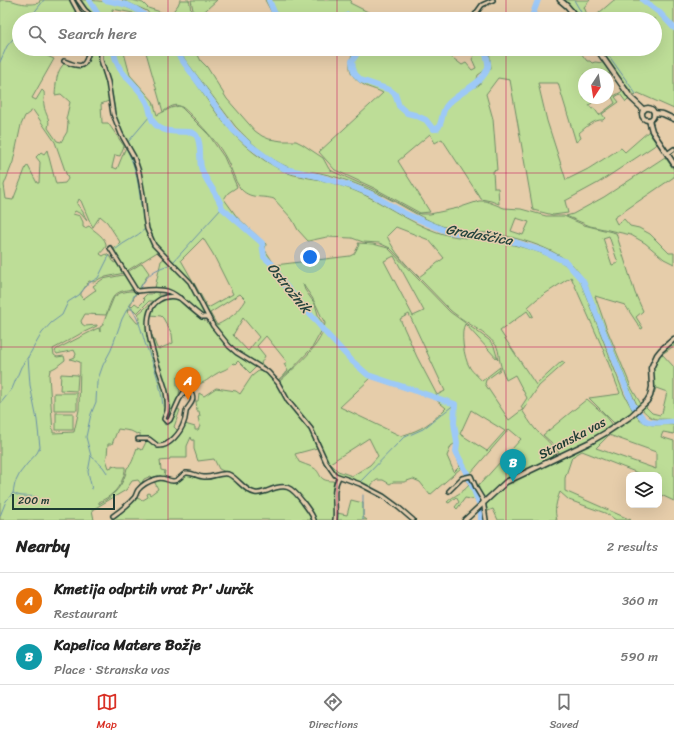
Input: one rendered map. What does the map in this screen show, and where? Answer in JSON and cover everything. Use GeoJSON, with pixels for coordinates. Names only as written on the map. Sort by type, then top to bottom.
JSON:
{"type":"FeatureCollection","features":[{"type":"Feature","properties":{"kind":"street"},"geometry":{"type":"LineString","coordinates":[[72,0],[78,12]]}},
{"type":"Feature","properties":{"kind":"street"},"geometry":{"type":"LineString","coordinates":[[78,0],[87,12]]}},
{"type":"Feature","properties":{"kind":"street"},"geometry":{"type":"LineString","coordinates":[[477,12],[482,6],[493,0]]}},
{"type":"Feature","properties":{"kind":"street"},"geometry":{"type":"LineString","coordinates":[[560,0],[572,12]]}},
{"type":"Feature","properties":{"kind":"street"},"geometry":{"type":"LineString","coordinates":[[64,61],[77,66],[84,65],[87,56]]}},
{"type":"Feature","properties":{"kind":"street"},"geometry":{"type":"LineString","coordinates":[[101,56],[109,87],[113,114],[121,134],[134,157],[139,172],[143,196],[144,217],[147,229],[154,245],[190,282],[213,326],[229,346],[237,353],[268,372],[278,382],[288,401],[310,429],[331,470],[340,478],[360,484],[383,496],[413,520]]}},
{"type":"Feature","properties":{"kind":"street"},"geometry":{"type":"LineString","coordinates":[[602,56],[631,98],[644,110]]}},
{"type":"Feature","properties":{"kind":"street"},"geometry":{"type":"LineString","coordinates":[[644,110],[650,109],[654,113],[663,114],[674,119]]}},
{"type":"Feature","properties":{"kind":"street"},"geometry":{"type":"LineString","coordinates":[[644,110],[642,116],[649,120]]}},
{"type":"Feature","properties":{"kind":"street"},"geometry":{"type":"LineString","coordinates":[[649,120],[652,119],[654,113]]}},
{"type":"Feature","properties":{"kind":"street"},"geometry":{"type":"LineString","coordinates":[[649,120],[652,131],[674,164]]}},
{"type":"Feature","properties":{"kind":"street"},"geometry":{"type":"LineString","coordinates":[[667,154],[674,149]]}},
{"type":"Feature","properties":{"kind":"street"},"geometry":{"type":"LineString","coordinates":[[110,248],[136,290],[165,290],[175,294],[202,317],[208,317]]}},
{"type":"Feature","properties":{"kind":"street"},"geometry":{"type":"LineString","coordinates":[[138,439],[148,439],[158,446],[165,444],[173,439],[179,431],[184,423],[187,410],[191,406],[192,395],[189,390],[186,389],[170,420],[167,422],[164,420],[168,406],[166,392],[149,334],[149,316],[152,306],[157,301],[164,298],[172,296],[180,298]]}},
{"type":"Feature","properties":{"kind":"street","name":"Stranska vas"},"geometry":{"type":"LineString","coordinates":[[465,520],[506,482],[590,442],[631,416],[650,396],[652,387],[651,368],[654,360],[661,350],[674,339]]}},
{"type":"Feature","properties":{"kind":"street"},"geometry":{"type":"LineString","coordinates":[[113,516],[135,497],[138,489],[148,482],[158,478],[172,481],[176,480],[188,472],[203,477],[226,474],[253,492],[263,492],[279,486],[290,488],[296,492],[310,511],[314,520]]}},
{"type":"Feature","properties":{"kind":"street"},"geometry":{"type":"LineString","coordinates":[[449,491],[462,478],[471,476],[476,490],[483,500],[481,505],[486,520]]}},
{"type":"Feature","properties":{"kind":"street"},"geometry":{"type":"LineString","coordinates":[[335,520],[336,508],[334,489],[340,478]]}},
{"type":"Feature","properties":{"kind":"green space"},"geometry":{"type":"Polygon","coordinates":[[[0,0],[10,0],[29,4],[39,3],[40,0],[71,0],[79,12],[12,12],[12,56],[47,56],[54,59],[32,98],[36,100],[42,90],[44,92],[44,103],[49,122],[48,128],[57,141],[61,142],[67,132],[68,123],[66,119],[70,102],[61,94],[55,95],[58,73],[65,63],[80,66],[85,63],[88,56],[100,56],[100,62],[107,81],[111,100],[101,104],[102,123],[108,123],[124,146],[120,156],[115,155],[112,167],[117,169],[127,147],[133,158],[137,171],[145,224],[159,251],[125,272],[114,249],[120,242],[107,222],[100,216],[93,227],[79,199],[77,204],[87,221],[81,214],[75,211],[73,214],[80,216],[83,222],[83,227],[85,228],[89,226],[102,237],[106,243],[106,246],[100,254],[103,256],[106,254],[111,257],[114,263],[118,261],[124,273],[101,278],[94,282],[89,281],[81,293],[81,297],[83,299],[96,290],[93,286],[103,279],[123,275],[125,275],[135,289],[122,291],[114,296],[106,315],[85,314],[81,321],[82,324],[85,326],[97,326],[53,349],[54,355],[57,357],[64,356],[65,360],[50,370],[49,375],[53,433],[74,432],[79,410],[80,362],[70,359],[75,357],[76,354],[74,350],[57,354],[55,351],[96,329],[99,328],[100,332],[100,327],[102,326],[114,297],[120,293],[136,291],[130,306],[131,307],[135,303],[139,306],[145,300],[143,298],[147,294],[152,294],[155,290],[159,290],[158,295],[166,295],[167,291],[174,295],[159,298],[156,301],[149,301],[137,313],[133,309],[129,309],[127,311],[137,323],[139,323],[140,318],[138,314],[151,303],[154,303],[149,311],[147,321],[150,346],[166,400],[163,420],[165,425],[168,424],[176,409],[180,410],[174,427],[178,431],[171,439],[160,445],[148,437],[140,437],[140,433],[137,434],[131,431],[118,429],[112,444],[108,444],[106,459],[109,468],[112,467],[112,465],[125,467],[124,474],[120,485],[115,491],[99,502],[99,504],[114,494],[121,485],[127,468],[132,462],[137,448],[142,450],[147,440],[160,448],[163,447],[182,429],[185,424],[195,427],[195,430],[198,430],[200,426],[198,417],[200,416],[199,411],[197,411],[196,401],[198,401],[199,393],[204,396],[216,388],[236,391],[240,394],[252,376],[261,369],[273,379],[312,435],[317,448],[295,454],[299,462],[315,469],[324,480],[333,481],[336,485],[335,496],[337,513],[347,515],[351,500],[363,503],[363,517],[367,520],[111,520],[136,498],[143,500],[148,497],[147,494],[149,493],[150,495],[158,489],[154,481],[158,479],[175,483],[187,474],[204,479],[224,475],[248,488],[228,473],[219,469],[214,459],[198,461],[194,449],[194,440],[192,440],[191,437],[187,446],[187,458],[170,458],[169,460],[160,461],[161,470],[165,471],[164,477],[160,476],[153,479],[151,476],[144,479],[141,484],[138,480],[132,481],[126,490],[92,510],[94,520],[0,520],[0,0]],[[33,110],[25,116],[21,125],[13,162],[4,185],[6,199],[13,200],[26,167],[28,166],[37,183],[39,183],[40,162],[36,157],[41,152],[44,154],[47,150],[56,184],[65,183],[68,179],[55,142],[33,110]]]}},
{"type":"Feature","properties":{"kind":"green space"},"geometry":{"type":"Polygon","coordinates":[[[79,0],[105,2],[123,6],[135,12],[112,9],[113,12],[90,12],[79,0]]]}},
{"type":"Feature","properties":{"kind":"green space"},"geometry":{"type":"Polygon","coordinates":[[[122,0],[132,0],[143,3],[148,8],[161,12],[147,11],[122,0]]]}},
{"type":"Feature","properties":{"kind":"green space"},"geometry":{"type":"Polygon","coordinates":[[[180,0],[189,0],[190,12],[172,12],[180,0]]]}},
{"type":"Feature","properties":{"kind":"green space"},"geometry":{"type":"Polygon","coordinates":[[[191,0],[217,0],[204,12],[193,12],[191,0]]]}},
{"type":"Feature","properties":{"kind":"green space"},"geometry":{"type":"Polygon","coordinates":[[[265,0],[351,0],[350,3],[368,12],[271,12],[265,0]]]}},
{"type":"Feature","properties":{"kind":"green space"},"geometry":{"type":"Polygon","coordinates":[[[565,0],[590,0],[584,7],[586,12],[576,12],[565,0]]]}},
{"type":"Feature","properties":{"kind":"green space"},"geometry":{"type":"Polygon","coordinates":[[[614,0],[674,0],[674,109],[638,93],[635,96],[606,56],[662,56],[662,12],[600,12],[614,0]]]}},
{"type":"Feature","properties":{"kind":"green space"},"geometry":{"type":"Polygon","coordinates":[[[102,56],[125,56],[130,75],[153,101],[157,115],[179,106],[209,135],[224,157],[237,187],[228,193],[224,199],[237,217],[266,244],[265,250],[275,265],[350,256],[354,254],[359,245],[358,243],[373,244],[388,248],[450,312],[489,340],[494,346],[498,360],[465,324],[463,345],[470,368],[482,381],[500,367],[500,370],[486,380],[485,384],[509,420],[522,410],[535,429],[554,449],[556,457],[509,478],[484,498],[482,498],[476,486],[482,482],[521,439],[509,429],[470,474],[465,475],[461,468],[430,495],[420,482],[413,479],[404,482],[393,482],[390,484],[383,480],[377,480],[372,484],[371,489],[339,476],[330,468],[310,426],[289,400],[279,382],[314,348],[323,331],[325,323],[314,300],[303,284],[305,290],[315,304],[319,318],[323,323],[323,328],[312,348],[278,381],[268,371],[236,351],[231,346],[214,325],[196,291],[155,243],[148,229],[134,156],[121,130],[115,113],[112,92],[102,62],[102,56]],[[203,238],[181,260],[208,308],[233,294],[213,254],[203,238]],[[394,256],[384,261],[413,316],[424,311],[394,256]],[[240,294],[210,313],[217,325],[233,315],[246,300],[240,294]],[[409,314],[400,319],[417,357],[437,395],[445,391],[409,314]],[[243,318],[233,335],[248,351],[259,337],[243,318]],[[266,336],[257,346],[265,356],[261,363],[278,380],[288,371],[284,364],[287,362],[266,336]],[[371,378],[340,407],[401,436],[426,425],[446,408],[435,399],[371,378]],[[471,410],[460,434],[487,451],[505,431],[471,410]],[[369,438],[330,463],[338,471],[352,476],[370,465],[378,456],[369,438]],[[456,444],[451,446],[447,456],[454,472],[460,466],[455,452],[456,444]]]}},
{"type":"Feature","properties":{"kind":"green space"},"geometry":{"type":"Polygon","coordinates":[[[147,56],[177,56],[227,127],[254,153],[285,172],[293,175],[326,181],[353,190],[415,223],[443,234],[518,246],[552,257],[561,262],[570,269],[581,283],[624,394],[633,411],[618,422],[614,423],[589,398],[620,393],[603,349],[571,277],[537,299],[528,307],[533,316],[531,317],[527,311],[500,331],[536,385],[562,361],[565,363],[539,386],[523,410],[521,407],[527,398],[515,375],[506,380],[500,364],[498,349],[494,342],[450,310],[390,248],[379,243],[363,242],[352,238],[327,237],[308,241],[298,230],[292,219],[274,199],[252,196],[240,188],[224,154],[208,133],[187,111],[177,105],[168,108],[163,112],[147,56]],[[396,227],[387,236],[401,258],[419,277],[444,258],[429,240],[396,227]]]}},
{"type":"Feature","properties":{"kind":"green space"},"geometry":{"type":"Polygon","coordinates":[[[182,56],[198,56],[227,99],[255,131],[262,136],[269,139],[282,141],[296,141],[323,158],[329,169],[334,172],[375,190],[417,213],[430,214],[458,208],[479,201],[486,201],[504,208],[521,209],[546,216],[564,216],[584,225],[616,233],[635,293],[643,311],[636,317],[643,328],[641,329],[625,305],[595,296],[606,327],[632,389],[641,404],[638,407],[586,283],[574,266],[561,256],[542,247],[510,237],[490,233],[466,232],[441,226],[369,189],[320,173],[300,170],[281,164],[260,150],[235,126],[182,56]],[[516,218],[511,231],[523,235],[529,222],[516,218]],[[609,236],[603,238],[612,265],[618,263],[609,236]]]}},
{"type":"Feature","properties":{"kind":"green space"},"geometry":{"type":"Polygon","coordinates":[[[352,56],[450,56],[462,65],[466,63],[472,70],[476,68],[472,59],[474,56],[485,56],[487,63],[485,69],[478,75],[472,86],[473,88],[479,85],[491,68],[490,56],[583,56],[587,61],[592,63],[603,63],[607,68],[578,68],[578,104],[590,104],[589,105],[592,109],[594,108],[599,115],[615,103],[614,96],[623,91],[629,99],[626,102],[620,94],[615,97],[619,102],[602,114],[605,118],[603,120],[593,122],[579,133],[581,138],[576,142],[558,83],[538,83],[547,121],[566,180],[588,169],[621,148],[625,152],[649,131],[657,144],[598,183],[565,201],[568,213],[553,215],[533,210],[510,80],[498,78],[486,94],[493,119],[497,170],[493,171],[494,188],[498,188],[499,204],[481,199],[442,139],[435,143],[430,134],[398,161],[430,212],[420,213],[374,188],[335,170],[319,152],[383,93],[362,84],[353,76],[350,67],[352,56]]]}},
{"type":"Feature","properties":{"kind":"green space"},"geometry":{"type":"Polygon","coordinates":[[[665,157],[674,170],[674,177],[614,218],[617,224],[624,219],[630,226],[639,228],[650,234],[669,253],[674,253],[674,264],[664,259],[645,243],[631,235],[590,226],[566,216],[573,214],[604,197],[665,157]]]}},
{"type":"Feature","properties":{"kind":"green space"},"geometry":{"type":"Polygon","coordinates":[[[165,258],[190,285],[205,313],[204,316],[197,312],[175,293],[166,289],[155,288],[161,261],[165,258]]]}},
{"type":"Feature","properties":{"kind":"green space"},"geometry":{"type":"Polygon","coordinates":[[[142,263],[149,273],[139,289],[135,287],[126,273],[142,263]]]}},
{"type":"Feature","properties":{"kind":"green space"},"geometry":{"type":"Polygon","coordinates":[[[171,297],[179,298],[211,326],[226,344],[257,366],[250,373],[238,361],[235,364],[233,363],[227,369],[199,384],[194,374],[191,376],[183,375],[177,378],[177,386],[180,390],[178,398],[168,420],[166,420],[168,396],[150,335],[152,335],[157,348],[159,349],[173,343],[172,334],[161,316],[150,315],[153,308],[158,303],[171,297]]]}},
{"type":"Feature","properties":{"kind":"green space"},"geometry":{"type":"Polygon","coordinates":[[[674,341],[674,346],[662,354],[674,367],[674,420],[656,419],[650,417],[642,409],[651,397],[653,370],[656,359],[674,341]],[[656,388],[652,399],[646,407],[652,413],[660,415],[662,413],[667,392],[656,388]]]}},
{"type":"Feature","properties":{"kind":"green space"},"geometry":{"type":"Polygon","coordinates":[[[61,374],[78,375],[77,391],[60,390],[61,374]]]}},
{"type":"Feature","properties":{"kind":"green space"},"geometry":{"type":"Polygon","coordinates":[[[54,393],[77,393],[77,410],[54,410],[54,393]]]}},
{"type":"Feature","properties":{"kind":"green space"},"geometry":{"type":"Polygon","coordinates":[[[587,399],[606,416],[613,425],[595,438],[561,454],[543,435],[587,399]]]}},
{"type":"Feature","properties":{"kind":"green space"},"geometry":{"type":"Polygon","coordinates":[[[56,413],[73,413],[73,430],[56,430],[56,413]]]}},
{"type":"Feature","properties":{"kind":"green space"},"geometry":{"type":"Polygon","coordinates":[[[635,415],[645,423],[653,425],[674,425],[674,434],[663,432],[661,437],[674,441],[674,501],[662,495],[662,472],[635,472],[582,451],[572,457],[565,478],[565,491],[631,520],[616,520],[605,513],[569,500],[560,492],[556,506],[557,520],[498,520],[493,509],[488,511],[485,503],[504,485],[511,481],[514,483],[513,480],[592,443],[635,415]],[[609,435],[596,448],[656,469],[656,452],[609,435]]]}},
{"type":"Feature","properties":{"kind":"green space"},"geometry":{"type":"Polygon","coordinates":[[[466,478],[471,479],[481,503],[479,504],[476,500],[465,498],[457,509],[455,507],[459,502],[456,497],[449,503],[447,502],[469,485],[466,478]]]}},
{"type":"Feature","properties":{"kind":"waterway"},"geometry":{"type":"LineString","coordinates":[[35,12],[44,0]]}},
{"type":"Feature","properties":{"kind":"waterway","name":"Ostrožnik"},"geometry":{"type":"LineString","coordinates":[[89,0],[97,12]]}},
{"type":"Feature","properties":{"kind":"waterway","name":"Gradaščica"},"geometry":{"type":"LineString","coordinates":[[105,0],[129,6],[140,12]]}},
{"type":"Feature","properties":{"kind":"waterway"},"geometry":{"type":"LineString","coordinates":[[269,0],[274,12]]}},
{"type":"Feature","properties":{"kind":"waterway"},"geometry":{"type":"LineString","coordinates":[[534,12],[538,0]]}},
{"type":"Feature","properties":{"kind":"waterway"},"geometry":{"type":"LineString","coordinates":[[574,0],[581,12]]}},
{"type":"Feature","properties":{"kind":"waterway"},"geometry":{"type":"LineString","coordinates":[[643,0],[659,12]]}},
{"type":"Feature","properties":{"kind":"waterway"},"geometry":{"type":"LineString","coordinates":[[662,15],[674,28]]}},
{"type":"Feature","properties":{"kind":"waterway"},"geometry":{"type":"LineString","coordinates":[[0,62],[7,46],[12,40]]}},
{"type":"Feature","properties":{"kind":"waterway","name":"Ostrožnik"},"geometry":{"type":"LineString","coordinates":[[115,56],[122,72],[149,105],[152,119],[156,125],[164,130],[189,132],[195,134],[199,141],[201,167],[205,178],[218,197],[222,208],[262,243],[264,257],[272,264],[284,284],[322,328]]}},
{"type":"Feature","properties":{"kind":"waterway","name":"Gradaščica"},"geometry":{"type":"LineString","coordinates":[[179,56],[233,130],[251,146],[285,169],[317,176],[351,186],[371,194],[406,214],[446,231],[515,242],[543,251],[566,262],[583,281],[633,405],[641,417],[655,423],[674,422]]}},
{"type":"Feature","properties":{"kind":"waterway"},"geometry":{"type":"LineString","coordinates":[[355,56],[352,61],[353,68],[355,74],[361,80],[390,90],[395,94],[399,106],[407,113],[426,120],[433,129],[437,129],[441,123],[444,110],[448,104],[476,83],[486,73],[488,67],[486,56]]}},
{"type":"Feature","properties":{"kind":"waterway"},"geometry":{"type":"LineString","coordinates":[[609,56],[636,94]]}},
{"type":"Feature","properties":{"kind":"waterway"},"geometry":{"type":"LineString","coordinates":[[128,142],[150,116]]}},
{"type":"Feature","properties":{"kind":"waterway"},"geometry":{"type":"LineString","coordinates":[[116,249],[145,229],[137,178],[131,158],[126,148]]}},
{"type":"Feature","properties":{"kind":"waterway"},"geometry":{"type":"LineString","coordinates":[[174,261],[222,208]]}},
{"type":"Feature","properties":{"kind":"waterway"},"geometry":{"type":"LineString","coordinates":[[37,497],[22,496],[13,493],[15,483],[20,473],[37,453],[40,447],[37,420],[30,385],[28,357],[42,333],[51,323],[62,315],[68,302],[79,295],[89,283],[98,278],[109,256]]}},
{"type":"Feature","properties":{"kind":"waterway"},"geometry":{"type":"LineString","coordinates":[[140,288],[152,273],[169,265]]}},
{"type":"Feature","properties":{"kind":"waterway"},"geometry":{"type":"LineString","coordinates":[[92,489],[88,472],[91,456],[86,437],[91,414],[96,402],[97,382],[103,365],[111,350],[122,319],[135,294]]}},
{"type":"Feature","properties":{"kind":"waterway"},"geometry":{"type":"LineString","coordinates":[[129,305],[139,323],[154,366],[159,382],[163,406]]}},
{"type":"Feature","properties":{"kind":"waterway","name":"Ostrožnik"},"geometry":{"type":"LineString","coordinates":[[323,330],[351,360],[368,375],[455,404],[454,423],[457,443],[456,452],[468,475]]}},
{"type":"Feature","properties":{"kind":"waterway"},"geometry":{"type":"LineString","coordinates":[[0,404],[12,389],[21,367],[28,357]]}},
{"type":"Feature","properties":{"kind":"waterway"},"geometry":{"type":"LineString","coordinates":[[361,481],[403,438],[423,429],[455,404]]}},
{"type":"Feature","properties":{"kind":"waterway"},"geometry":{"type":"LineString","coordinates":[[91,456],[107,473]]}},
{"type":"Feature","properties":{"kind":"waterway","name":"Ostrožnik"},"geometry":{"type":"LineString","coordinates":[[469,478],[481,508],[481,520]]}},
{"type":"Feature","properties":{"kind":"waterway"},"geometry":{"type":"LineString","coordinates":[[0,516],[6,501],[13,493]]}},
{"type":"Feature","properties":{"kind":"waterway"},"geometry":{"type":"LineString","coordinates":[[363,495],[363,520]]}},
{"type":"Feature","properties":{"kind":"place","name":"Kmetija odprtih vrat Pr' Jurčk"},"geometry":{"type":"Point","coordinates":[188,400]}},
{"type":"Feature","properties":{"kind":"place","name":"Kapelica Matere Božje"},"geometry":{"type":"Point","coordinates":[513,482]}}]}
